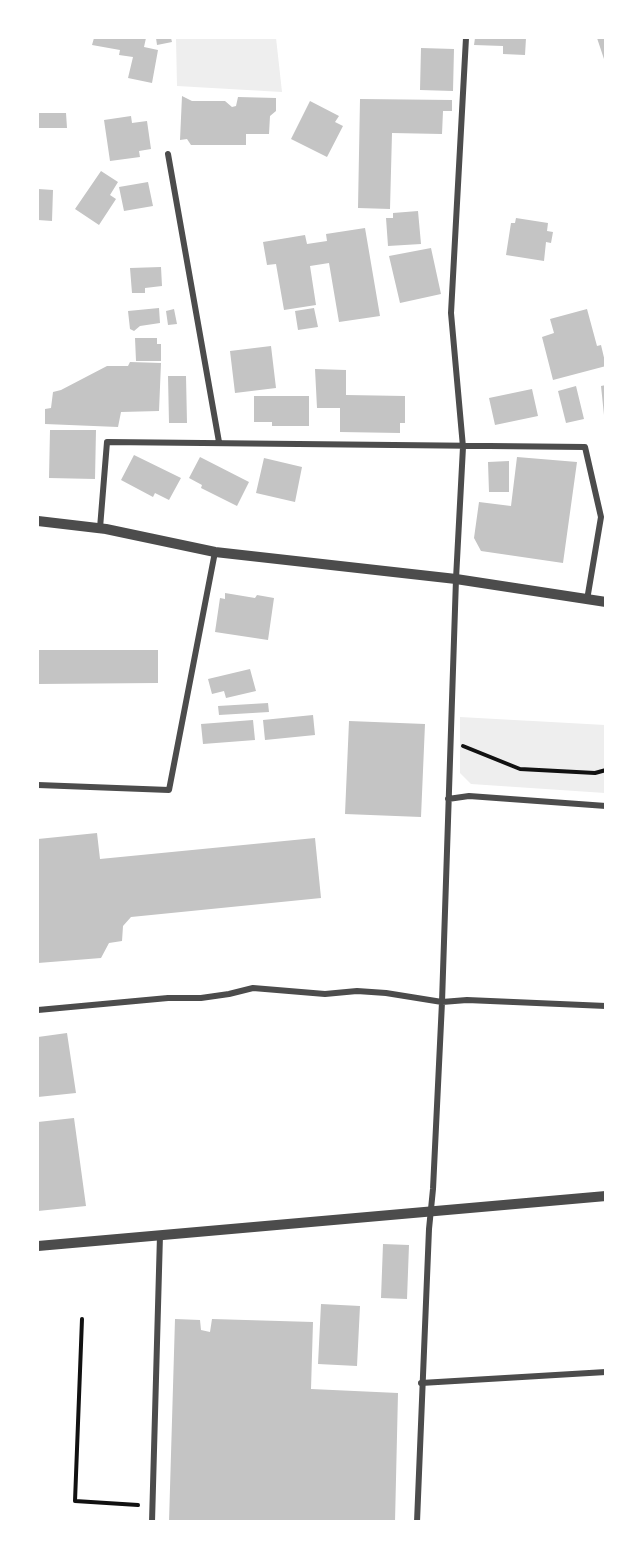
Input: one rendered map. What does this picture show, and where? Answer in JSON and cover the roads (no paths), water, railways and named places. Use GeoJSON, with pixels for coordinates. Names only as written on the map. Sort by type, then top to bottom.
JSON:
{"type":"FeatureCollection","features":[{"type":"Feature","properties":{"kind":"street"},"geometry":{"type":"LineString","coordinates":[[417,1521],[430,1210],[442,1002],[456,579],[463,447],[451,314],[466,38]]}},
{"type":"Feature","properties":{"kind":"street"},"geometry":{"type":"LineString","coordinates":[[168,154],[219,442]]}},
{"type":"Feature","properties":{"kind":"street"},"geometry":{"type":"LineString","coordinates":[[100,528],[107,442],[585,447],[600,517],[587,600]]}},
{"type":"Feature","properties":{"kind":"street"},"geometry":{"type":"LineString","coordinates":[[38,520],[100,528],[215,552],[456,579],[606,602]]}},
{"type":"Feature","properties":{"kind":"street"},"geometry":{"type":"LineString","coordinates":[[38,785],[169,790],[215,552]]}},
{"type":"Feature","properties":{"kind":"street"},"geometry":{"type":"LineString","coordinates":[[448,799],[469,796],[606,806]]}},
{"type":"Feature","properties":{"kind":"street"},"geometry":{"type":"LineString","coordinates":[[38,1010],[168,998],[201,998],[253,988],[325,994],[357,991],[386,993],[442,1002],[467,1000],[606,1006]]}},
{"type":"Feature","properties":{"kind":"street"},"geometry":{"type":"LineString","coordinates":[[38,1246],[606,1196]]}},
{"type":"Feature","properties":{"kind":"street"},"geometry":{"type":"LineString","coordinates":[[152,1521],[160,1235]]}},
{"type":"Feature","properties":{"kind":"street"},"geometry":{"type":"LineString","coordinates":[[422,1383],[606,1372]]}}]}
